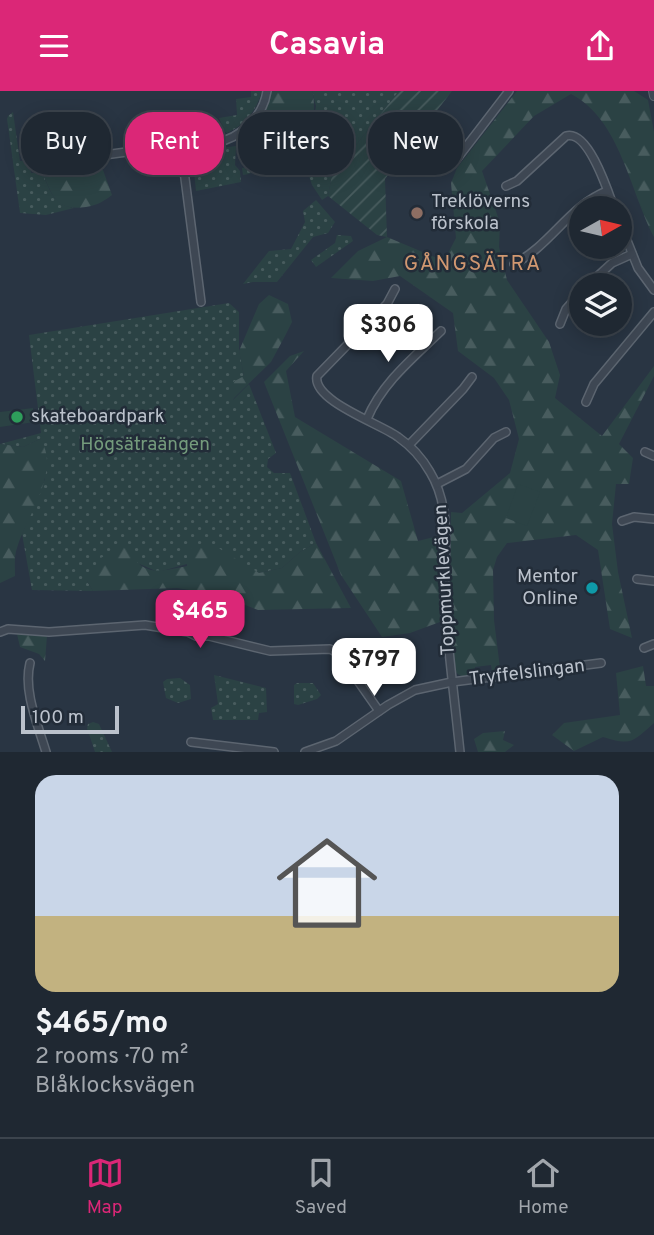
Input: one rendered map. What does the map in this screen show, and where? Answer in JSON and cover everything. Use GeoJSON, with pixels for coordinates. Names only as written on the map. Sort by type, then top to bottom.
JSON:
{"type":"FeatureCollection","features":[{"type":"Feature","properties":{"kind":"street"},"geometry":{"type":"LineString","coordinates":[[224,141],[248,127],[262,108],[267,91]]}},
{"type":"Feature","properties":{"kind":"street"},"geometry":{"type":"LineString","coordinates":[[463,151],[509,91]]}},
{"type":"Feature","properties":{"kind":"street"},"geometry":{"type":"LineString","coordinates":[[653,91],[654,96]]}},
{"type":"Feature","properties":{"kind":"street"},"geometry":{"type":"LineString","coordinates":[[506,186],[517,181],[566,136],[572,134],[578,137],[589,151],[609,196]]}},
{"type":"Feature","properties":{"kind":"street"},"geometry":{"type":"LineString","coordinates":[[185,175],[201,302]]}},
{"type":"Feature","properties":{"kind":"street"},"geometry":{"type":"LineString","coordinates":[[514,264],[531,255],[582,204],[607,191]]}},
{"type":"Feature","properties":{"kind":"street"},"geometry":{"type":"LineString","coordinates":[[632,254],[654,290]]}},
{"type":"Feature","properties":{"kind":"street"},"geometry":{"type":"LineString","coordinates":[[601,273],[621,259]]}},
{"type":"Feature","properties":{"kind":"street","name":"Toppmurklevägen"},"geometry":{"type":"LineString","coordinates":[[395,289],[387,304],[316,379],[318,387],[338,405],[383,427],[409,445],[426,465],[437,484],[444,512],[445,604],[460,752]]}},
{"type":"Feature","properties":{"kind":"street"},"geometry":{"type":"LineString","coordinates":[[560,324],[569,306]]}},
{"type":"Feature","properties":{"kind":"street"},"geometry":{"type":"LineString","coordinates":[[586,402],[594,384],[654,312]]}},
{"type":"Feature","properties":{"kind":"street"},"geometry":{"type":"LineString","coordinates":[[367,419],[383,389],[442,331]]}},
{"type":"Feature","properties":{"kind":"street"},"geometry":{"type":"LineString","coordinates":[[409,445],[472,377]]}},
{"type":"Feature","properties":{"kind":"street"},"geometry":{"type":"LineString","coordinates":[[437,484],[466,469],[494,438],[506,432]]}},
{"type":"Feature","properties":{"kind":"street"},"geometry":{"type":"LineString","coordinates":[[645,452],[654,456]]}},
{"type":"Feature","properties":{"kind":"street"},"geometry":{"type":"LineString","coordinates":[[622,521],[634,517],[654,519]]}},
{"type":"Feature","properties":{"kind":"street"},"geometry":{"type":"LineString","coordinates":[[637,579],[654,581]]}},
{"type":"Feature","properties":{"kind":"street"},"geometry":{"type":"LineString","coordinates":[[0,632],[8,629],[49,632],[145,625],[188,632],[196,636],[209,636],[270,651],[330,649],[339,654],[380,711]]}},
{"type":"Feature","properties":{"kind":"street"},"geometry":{"type":"LineString","coordinates":[[644,648],[654,644]]}},
{"type":"Feature","properties":{"kind":"street"},"geometry":{"type":"LineString","coordinates":[[30,663],[27,673],[31,696],[46,752]]}},
{"type":"Feature","properties":{"kind":"street","name":"Tryffelslingan"},"geometry":{"type":"LineString","coordinates":[[305,752],[336,741],[410,692],[452,682],[601,663]]}},
{"type":"Feature","properties":{"kind":"street"},"geometry":{"type":"LineString","coordinates":[[191,742],[274,752]]}},
{"type":"Feature","properties":{"kind":"green space"},"geometry":{"type":"Polygon","coordinates":[[[251,91],[262,91],[252,112],[238,112],[238,126],[225,132],[224,117],[237,115],[236,99],[251,97],[251,91]]]}},
{"type":"Feature","properties":{"kind":"green space"},"geometry":{"type":"Polygon","coordinates":[[[271,91],[312,91],[313,112],[265,111],[271,91]]]}},
{"type":"Feature","properties":{"kind":"green space"},"geometry":{"type":"Polygon","coordinates":[[[312,91],[399,91],[382,112],[368,112],[368,130],[354,147],[354,112],[315,112],[312,91]]]}},
{"type":"Feature","properties":{"kind":"green space"},"geometry":{"type":"Polygon","coordinates":[[[399,91],[452,91],[436,112],[382,112],[399,91]]]}},
{"type":"Feature","properties":{"kind":"green space"},"geometry":{"type":"Polygon","coordinates":[[[517,91],[634,91],[648,100],[654,132],[654,237],[612,138],[588,105],[571,94],[534,116],[482,171],[500,223],[499,247],[507,280],[549,342],[560,375],[555,398],[602,436],[654,366],[654,376],[619,444],[633,458],[629,484],[616,484],[612,524],[618,572],[632,638],[610,629],[598,550],[576,535],[507,543],[497,557],[493,570],[494,620],[500,668],[492,672],[491,665],[475,667],[475,676],[466,677],[454,670],[450,574],[451,512],[462,513],[510,473],[519,439],[509,400],[494,378],[458,351],[453,313],[400,276],[373,281],[331,278],[358,251],[387,237],[444,261],[456,238],[451,183],[454,175],[463,175],[463,160],[517,91]]]}},
{"type":"Feature","properties":{"kind":"green space"},"geometry":{"type":"Polygon","coordinates":[[[13,112],[21,175],[43,175],[57,200],[74,208],[46,215],[20,213],[8,116],[13,112]]]}},
{"type":"Feature","properties":{"kind":"green space"},"geometry":{"type":"Polygon","coordinates":[[[368,130],[368,175],[388,175],[385,179],[387,237],[377,235],[328,196],[332,175],[354,175],[354,147],[368,130]]]}},
{"type":"Feature","properties":{"kind":"green space"},"geometry":{"type":"Polygon","coordinates":[[[236,146],[235,165],[241,182],[196,191],[194,175],[224,175],[224,148],[236,146]]]}},
{"type":"Feature","properties":{"kind":"green space"},"geometry":{"type":"Polygon","coordinates":[[[43,175],[105,175],[112,195],[100,203],[76,208],[61,204],[53,195],[43,175]]]}},
{"type":"Feature","properties":{"kind":"green space"},"geometry":{"type":"Polygon","coordinates":[[[309,175],[332,175],[328,196],[322,200],[309,175]]]}},
{"type":"Feature","properties":{"kind":"green space"},"geometry":{"type":"Polygon","coordinates":[[[316,200],[335,222],[328,233],[313,237],[277,282],[243,284],[269,251],[291,249],[305,222],[303,211],[316,200]]]}},
{"type":"Feature","properties":{"kind":"green space"},"geometry":{"type":"Polygon","coordinates":[[[337,235],[351,236],[353,241],[316,267],[311,260],[335,243],[337,235]]]}},
{"type":"Feature","properties":{"kind":"green space"},"geometry":{"type":"Polygon","coordinates":[[[269,295],[288,304],[292,322],[271,362],[232,400],[228,391],[233,382],[244,376],[239,351],[259,304],[269,295]]]}},
{"type":"Feature","properties":{"kind":"green space","name":"Högsätraängen"},"geometry":{"type":"Polygon","coordinates":[[[229,303],[239,312],[239,350],[244,376],[233,400],[249,384],[276,453],[268,459],[267,467],[274,473],[290,473],[316,543],[300,552],[282,568],[259,573],[187,549],[187,564],[158,572],[135,562],[87,581],[93,591],[32,590],[22,534],[45,479],[40,439],[23,447],[0,444],[41,433],[29,335],[229,303]]]}},
{"type":"Feature","properties":{"kind":"green space"},"geometry":{"type":"Polygon","coordinates":[[[304,351],[286,371],[295,417],[401,481],[418,541],[438,536],[440,622],[410,633],[382,637],[341,575],[264,382],[290,356],[304,351]]]}},
{"type":"Feature","properties":{"kind":"green space","name":"skateboardpark"},"geometry":{"type":"Polygon","coordinates":[[[33,408],[35,422],[0,427],[0,412],[33,408]]]}},
{"type":"Feature","properties":{"kind":"green space"},"geometry":{"type":"Polygon","coordinates":[[[40,439],[46,451],[45,479],[17,548],[15,576],[0,583],[0,444],[23,447],[40,439]]]}},
{"type":"Feature","properties":{"kind":"green space"},"geometry":{"type":"Polygon","coordinates":[[[518,484],[540,492],[527,526],[506,518],[518,484]]]}},
{"type":"Feature","properties":{"kind":"green space"},"geometry":{"type":"Polygon","coordinates":[[[316,543],[351,608],[258,610],[220,595],[177,588],[93,591],[87,581],[99,559],[124,545],[138,562],[150,570],[187,566],[187,549],[212,544],[259,573],[282,568],[300,552],[316,543]]]}},
{"type":"Feature","properties":{"kind":"green space"},"geometry":{"type":"Polygon","coordinates":[[[17,634],[47,636],[45,661],[39,654],[20,647],[17,634]]]}},
{"type":"Feature","properties":{"kind":"green space"},"geometry":{"type":"Polygon","coordinates":[[[643,666],[646,686],[654,686],[654,723],[641,734],[626,742],[603,737],[574,751],[552,735],[564,723],[620,715],[616,673],[643,666]]]}},
{"type":"Feature","properties":{"kind":"green space"},"geometry":{"type":"Polygon","coordinates":[[[214,675],[266,688],[267,712],[259,713],[258,720],[213,720],[211,708],[218,704],[214,675]]]}},
{"type":"Feature","properties":{"kind":"green space"},"geometry":{"type":"Polygon","coordinates":[[[180,678],[190,685],[191,699],[178,703],[166,698],[163,682],[180,678]]]}},
{"type":"Feature","properties":{"kind":"green space"},"geometry":{"type":"Polygon","coordinates":[[[313,683],[321,695],[317,699],[294,704],[294,685],[313,683]]]}},
{"type":"Feature","properties":{"kind":"green space"},"geometry":{"type":"Polygon","coordinates":[[[88,724],[99,724],[112,752],[95,752],[87,728],[88,724]]]}},
{"type":"Feature","properties":{"kind":"green space"},"geometry":{"type":"Polygon","coordinates":[[[505,731],[503,740],[514,745],[505,752],[478,752],[474,739],[483,733],[505,731]]]}},
{"type":"Feature","properties":{"kind":"place","name":"Treklöverns förskola"},"geometry":{"type":"Point","coordinates":[417,213]}},
{"type":"Feature","properties":{"kind":"place","name":"skateboardpark"},"geometry":{"type":"Point","coordinates":[17,417]}},
{"type":"Feature","properties":{"kind":"place","name":"Mentor Online"},"geometry":{"type":"Point","coordinates":[592,588]}},
{"type":"Feature","properties":{"kind":"district","name":"GÅNGSÄTRA"},"geometry":{"type":"Point","coordinates":[473,264]}}]}
